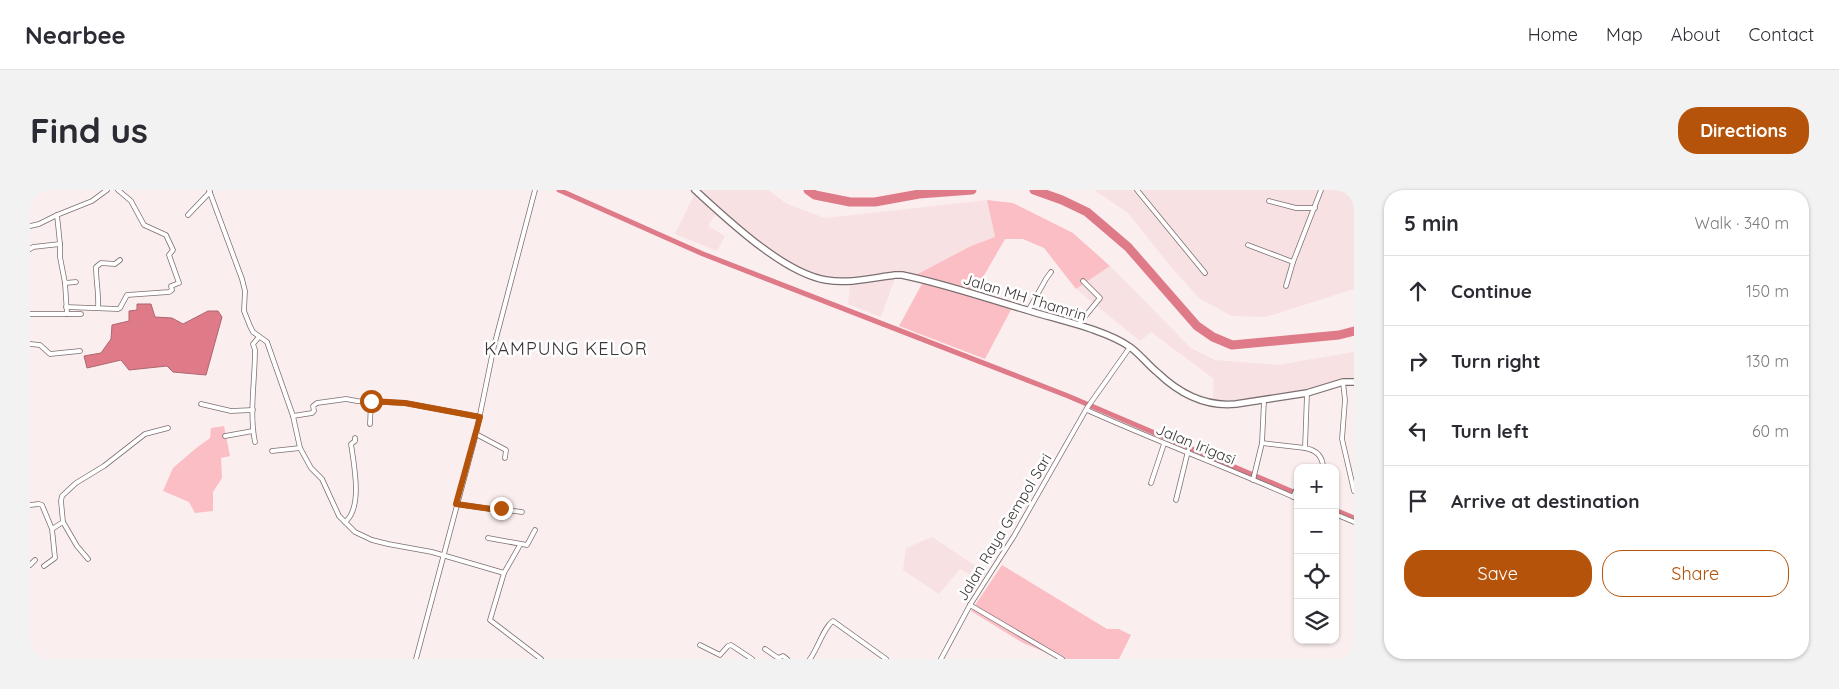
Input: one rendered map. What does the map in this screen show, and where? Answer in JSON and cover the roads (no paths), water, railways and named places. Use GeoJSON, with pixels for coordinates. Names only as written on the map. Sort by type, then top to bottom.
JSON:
{"type":"FeatureCollection","features":[{"type":"Feature","properties":{"kind":"street"},"geometry":{"type":"LineString","coordinates":[[30,226],[39,224],[92,201],[107,190]]}},
{"type":"Feature","properties":{"kind":"street"},"geometry":{"type":"LineString","coordinates":[[66,307],[118,309],[122,306],[125,296],[169,292],[172,290],[170,286],[180,282],[169,255],[173,250],[166,235],[144,225],[131,201],[118,190]]}},
{"type":"Feature","properties":{"kind":"street"},"geometry":{"type":"LineString","coordinates":[[416,659],[476,434],[494,346],[534,190]]}},
{"type":"Feature","properties":{"kind":"street","name":"Jalan MH Thamrin"},"geometry":{"type":"LineString","coordinates":[[695,190],[776,258],[814,277],[852,282],[902,275],[999,301],[1078,326],[1113,338],[1130,347],[1172,385],[1197,400],[1224,405],[1307,393],[1343,382],[1354,382]]}},
{"type":"Feature","properties":{"kind":"street"},"geometry":{"type":"LineString","coordinates":[[1138,190],[1205,273]]}},
{"type":"Feature","properties":{"kind":"street"},"geometry":{"type":"LineString","coordinates":[[1286,286],[1293,262],[1321,190]]}},
{"type":"Feature","properties":{"kind":"street"},"geometry":{"type":"LineString","coordinates":[[188,215],[209,191],[242,279],[245,291],[244,311],[250,326],[259,337],[267,342],[293,416],[300,448],[311,468],[322,479],[339,516],[355,532],[372,540],[417,548],[504,573]]}},
{"type":"Feature","properties":{"kind":"street"},"geometry":{"type":"LineString","coordinates":[[1269,201],[1296,208],[1315,208]]}},
{"type":"Feature","properties":{"kind":"street"},"geometry":{"type":"LineString","coordinates":[[57,215],[67,314]]}},
{"type":"Feature","properties":{"kind":"street"},"geometry":{"type":"LineString","coordinates":[[30,249],[60,244]]}},
{"type":"Feature","properties":{"kind":"street"},"geometry":{"type":"LineString","coordinates":[[1248,244],[1293,262]]}},
{"type":"Feature","properties":{"kind":"street"},"geometry":{"type":"LineString","coordinates":[[98,308],[96,267],[100,263],[115,264],[120,260]]}},
{"type":"Feature","properties":{"kind":"street"},"geometry":{"type":"LineString","coordinates":[[1028,311],[1051,272]]}},
{"type":"Feature","properties":{"kind":"street"},"geometry":{"type":"LineString","coordinates":[[1078,326],[1100,298],[1083,281]]}},
{"type":"Feature","properties":{"kind":"street"},"geometry":{"type":"LineString","coordinates":[[65,283],[76,282]]}},
{"type":"Feature","properties":{"kind":"street"},"geometry":{"type":"LineString","coordinates":[[30,314],[81,314]]}},
{"type":"Feature","properties":{"kind":"street"},"geometry":{"type":"LineString","coordinates":[[255,442],[252,410],[255,356],[253,344],[259,337]]}},
{"type":"Feature","properties":{"kind":"street"},"geometry":{"type":"LineString","coordinates":[[30,344],[41,346],[50,354],[80,351]]}},
{"type":"Feature","properties":{"kind":"street","name":"Jalan Raya Gempol Sari"},"geometry":{"type":"LineString","coordinates":[[941,659],[970,606],[1014,536],[1088,407],[1130,347]]}},
{"type":"Feature","properties":{"kind":"street"},"geometry":{"type":"LineString","coordinates":[[1343,382],[1345,400],[1342,439],[1354,490]]}},
{"type":"Feature","properties":{"kind":"street"},"geometry":{"type":"LineString","coordinates":[[1305,448],[1307,393]]}},
{"type":"Feature","properties":{"kind":"street"},"geometry":{"type":"LineString","coordinates":[[293,416],[314,412],[313,406],[317,403],[346,399],[405,403],[480,417]]}},
{"type":"Feature","properties":{"kind":"street"},"geometry":{"type":"LineString","coordinates":[[1254,478],[1262,443],[1264,400]]}},
{"type":"Feature","properties":{"kind":"street"},"geometry":{"type":"LineString","coordinates":[[370,424],[371,401]]}},
{"type":"Feature","properties":{"kind":"street"},"geometry":{"type":"LineString","coordinates":[[201,404],[231,411],[252,410]]}},
{"type":"Feature","properties":{"kind":"street","name":"Jalan Irigasi"},"geometry":{"type":"LineString","coordinates":[[1088,407],[1164,444],[1294,492]]}},
{"type":"Feature","properties":{"kind":"street"},"geometry":{"type":"LineString","coordinates":[[88,559],[77,546],[63,522],[62,496],[76,483],[104,466],[144,434],[168,428]]}},
{"type":"Feature","properties":{"kind":"street"},"geometry":{"type":"LineString","coordinates":[[225,436],[253,431]]}},
{"type":"Feature","properties":{"kind":"street"},"geometry":{"type":"LineString","coordinates":[[476,434],[506,450],[505,458]]}},
{"type":"Feature","properties":{"kind":"street"},"geometry":{"type":"LineString","coordinates":[[345,522],[352,516],[356,497],[351,444],[355,441],[355,438]]}},
{"type":"Feature","properties":{"kind":"street"},"geometry":{"type":"LineString","coordinates":[[1262,443],[1314,450],[1322,459],[1323,464]]}},
{"type":"Feature","properties":{"kind":"street"},"geometry":{"type":"LineString","coordinates":[[1151,484],[1164,444]]}},
{"type":"Feature","properties":{"kind":"street"},"geometry":{"type":"LineString","coordinates":[[272,451],[300,448]]}},
{"type":"Feature","properties":{"kind":"street"},"geometry":{"type":"LineString","coordinates":[[1176,500],[1188,452]]}},
{"type":"Feature","properties":{"kind":"street"},"geometry":{"type":"LineString","coordinates":[[456,504],[491,509],[498,506],[506,510],[522,512]]}},
{"type":"Feature","properties":{"kind":"street"},"geometry":{"type":"LineString","coordinates":[[30,505],[42,505],[52,529],[55,558],[44,566]]}},
{"type":"Feature","properties":{"kind":"street"},"geometry":{"type":"LineString","coordinates":[[1339,516],[1354,522]]}},
{"type":"Feature","properties":{"kind":"street"},"geometry":{"type":"LineString","coordinates":[[52,529],[63,522]]}},
{"type":"Feature","properties":{"kind":"street"},"geometry":{"type":"LineString","coordinates":[[488,538],[528,545],[535,530]]}},
{"type":"Feature","properties":{"kind":"street"},"geometry":{"type":"LineString","coordinates":[[520,544],[504,573],[490,621],[542,659]]}},
{"type":"Feature","properties":{"kind":"street"},"geometry":{"type":"LineString","coordinates":[[30,565],[35,560]]}},
{"type":"Feature","properties":{"kind":"street"},"geometry":{"type":"LineString","coordinates":[[970,606],[1062,659]]}},
{"type":"Feature","properties":{"kind":"street"},"geometry":{"type":"LineString","coordinates":[[810,659],[827,625],[833,621],[886,659]]}},
{"type":"Feature","properties":{"kind":"street"},"geometry":{"type":"LineString","coordinates":[[700,645],[720,655],[731,645],[752,659]]}},
{"type":"Feature","properties":{"kind":"street"},"geometry":{"type":"LineString","coordinates":[[765,649],[778,658],[783,656],[787,659]]}},
{"type":"Feature","properties":{"kind":"waterway"},"geometry":{"type":"LineString","coordinates":[[559,190],[703,254],[1068,396],[1294,492]]}},
{"type":"Feature","properties":{"kind":"waterway"},"geometry":{"type":"LineString","coordinates":[[808,190],[815,195],[850,202],[875,202],[919,194],[972,190]]}},
{"type":"Feature","properties":{"kind":"waterway"},"geometry":{"type":"LineString","coordinates":[[1034,190],[1087,212],[1128,247],[1197,326],[1213,337],[1232,345],[1339,335],[1354,331]]}},
{"type":"Feature","properties":{"kind":"waterway"},"geometry":{"type":"LineString","coordinates":[[1339,512],[1354,518]]}},
{"type":"Feature","properties":{"kind":"district","name":"KAMPUNG KELOR"},"geometry":{"type":"Point","coordinates":[566,348]}}]}
